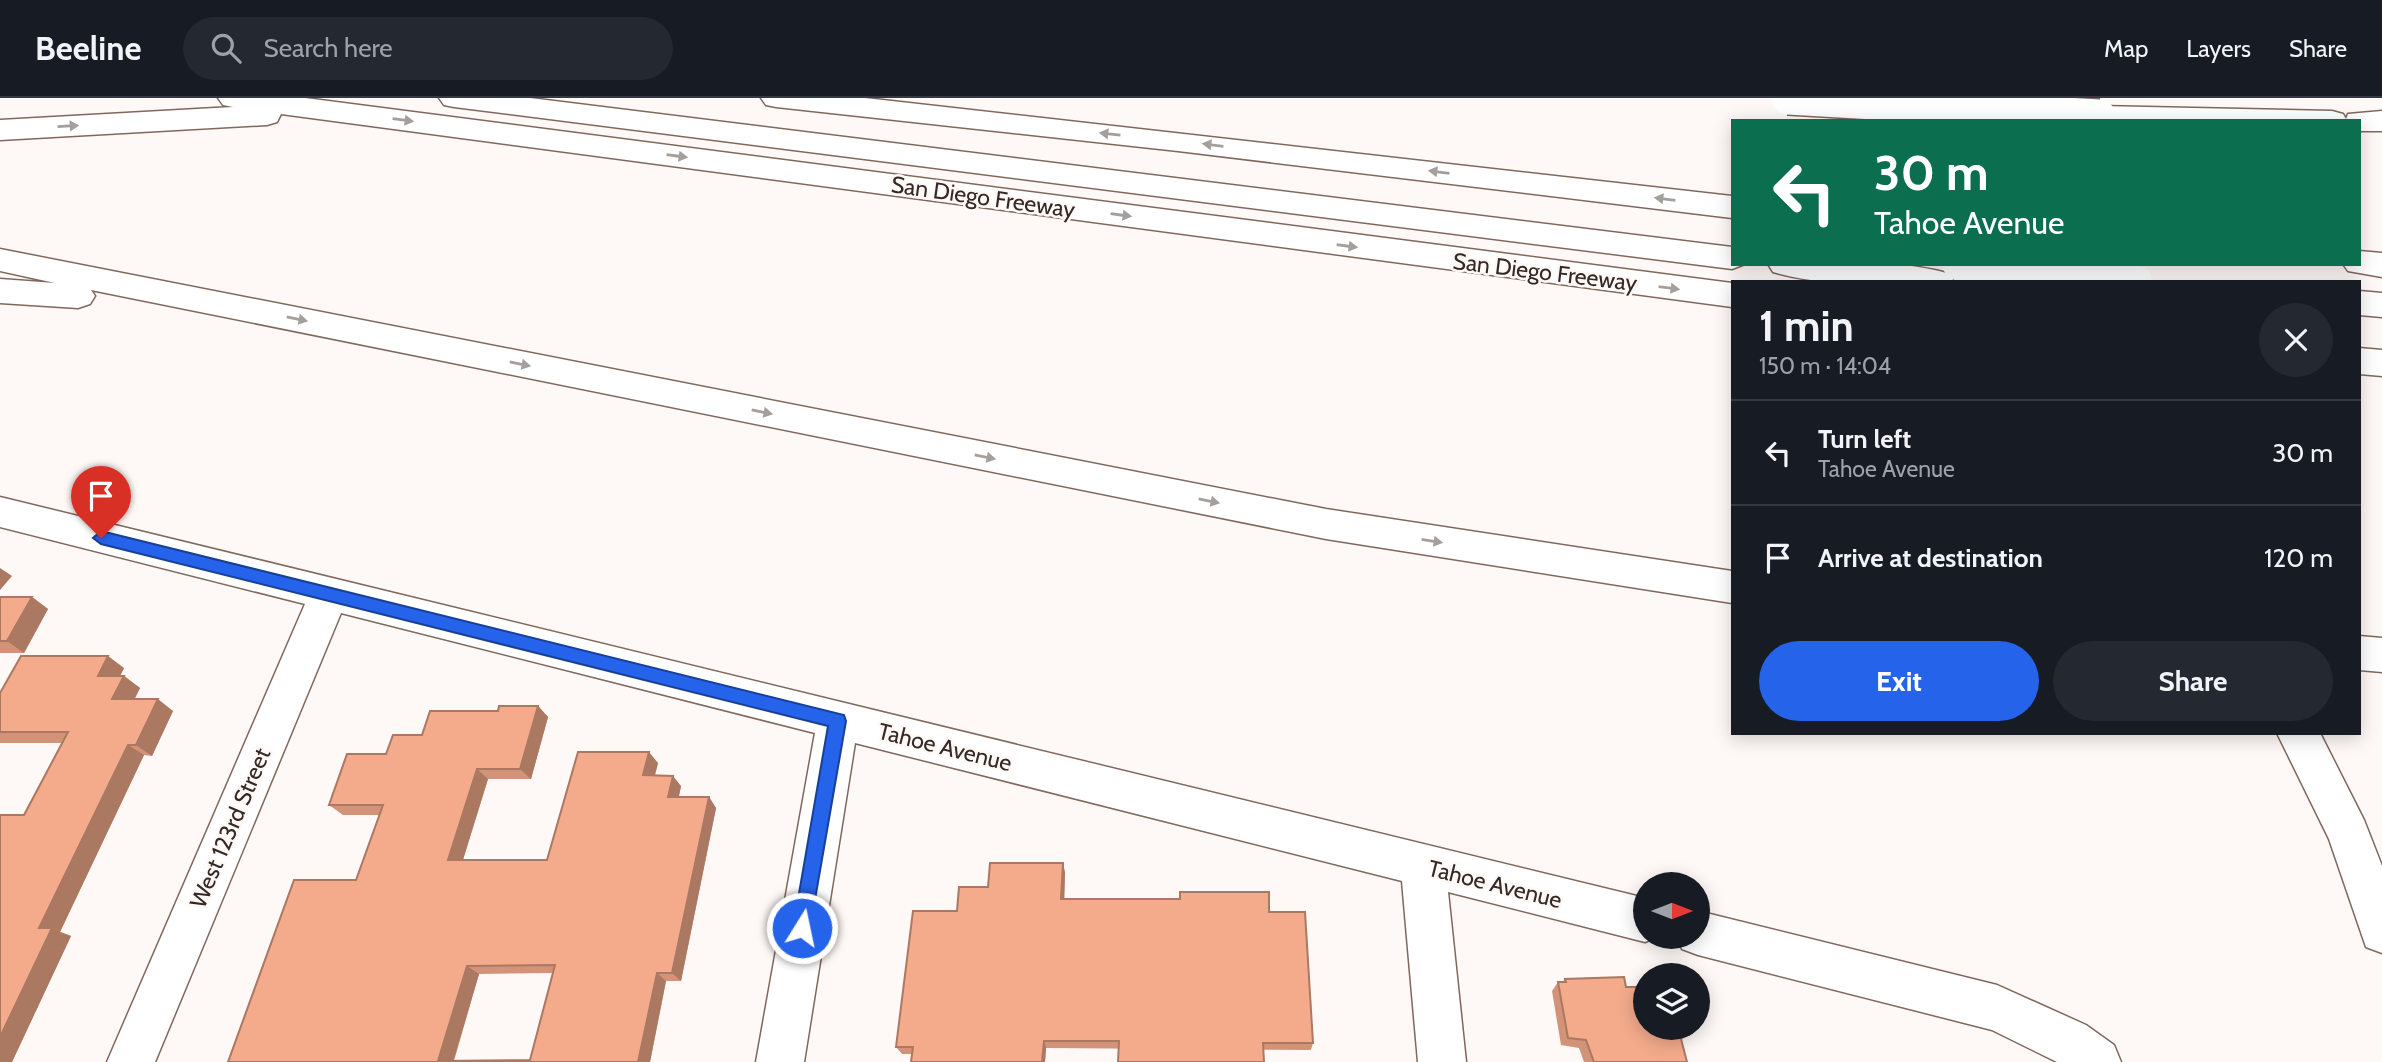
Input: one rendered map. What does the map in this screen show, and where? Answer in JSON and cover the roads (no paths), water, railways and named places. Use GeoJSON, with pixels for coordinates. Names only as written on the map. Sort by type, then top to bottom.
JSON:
{"type":"FeatureCollection","features":[{"type":"Feature","properties":{"kind":"main road","name":"San Diego Freeway"},"geometry":{"type":"LineString","coordinates":[[233,98],[1731,295]]}},
{"type":"Feature","properties":{"kind":"main road"},"geometry":{"type":"LineString","coordinates":[[454,98],[1731,258]]}},
{"type":"Feature","properties":{"kind":"main road"},"geometry":{"type":"LineString","coordinates":[[567,98],[1731,239]]}},
{"type":"Feature","properties":{"kind":"main road"},"geometry":{"type":"LineString","coordinates":[[776,98],[1178,141],[1731,207]]}},
{"type":"Feature","properties":{"kind":"main road"},"geometry":{"type":"LineString","coordinates":[[888,98],[917,115]]}},
{"type":"Feature","properties":{"kind":"main road"},"geometry":{"type":"LineString","coordinates":[[1788,98],[2099,116],[2239,119]]}},
{"type":"Feature","properties":{"kind":"main road"},"geometry":{"type":"LineString","coordinates":[[1891,98],[1906,119]]}},
{"type":"Feature","properties":{"kind":"main road"},"geometry":{"type":"LineString","coordinates":[[0,130],[335,111]]}},
{"type":"Feature","properties":{"kind":"main road"},"geometry":{"type":"LineString","coordinates":[[2361,121],[2382,121]]}},
{"type":"Feature","properties":{"kind":"main road"},"geometry":{"type":"LineString","coordinates":[[0,260],[1313,521],[1731,587]]}},
{"type":"Feature","properties":{"kind":"main road"},"geometry":{"type":"LineString","coordinates":[[2361,263],[2382,265]]}},
{"type":"Feature","properties":{"kind":"main road"},"geometry":{"type":"LineString","coordinates":[[1799,266],[1916,280]]}},
{"type":"Feature","properties":{"kind":"main road"},"geometry":{"type":"LineString","coordinates":[[1979,266],[2116,280]]}},
{"type":"Feature","properties":{"kind":"main road"},"geometry":{"type":"LineString","coordinates":[[0,291],[230,306]]}},
{"type":"Feature","properties":{"kind":"main road"},"geometry":{"type":"LineString","coordinates":[[2361,303],[2382,305]]}},
{"type":"Feature","properties":{"kind":"main road"},"geometry":{"type":"LineString","coordinates":[[2361,321],[2382,324]]}},
{"type":"Feature","properties":{"kind":"main road"},"geometry":{"type":"LineString","coordinates":[[2361,361],[2382,363]]}},
{"type":"Feature","properties":{"kind":"main road","name":"Tahoe Avenue"},"geometry":{"type":"LineString","coordinates":[[0,512],[1633,917]]}},
{"type":"Feature","properties":{"kind":"main road","name":"West 123rd Street"},"geometry":{"type":"LineString","coordinates":[[131,1062],[329,594]]}},
{"type":"Feature","properties":{"kind":"main road"},"geometry":{"type":"LineString","coordinates":[[2361,653],[2382,654]]}},
{"type":"Feature","properties":{"kind":"main road"},"geometry":{"type":"LineString","coordinates":[[780,1062],[838,721]]}},
{"type":"Feature","properties":{"kind":"main road"},"geometry":{"type":"LineString","coordinates":[[2299,735],[2349,834],[2382,931]]}},
{"type":"Feature","properties":{"kind":"main road"},"geometry":{"type":"LineString","coordinates":[[1423,867],[1442,1062]]}},
{"type":"Feature","properties":{"kind":"main road"},"geometry":{"type":"LineString","coordinates":[[1710,936],[1997,1008],[2069,1042],[2097,1062]]}}]}
